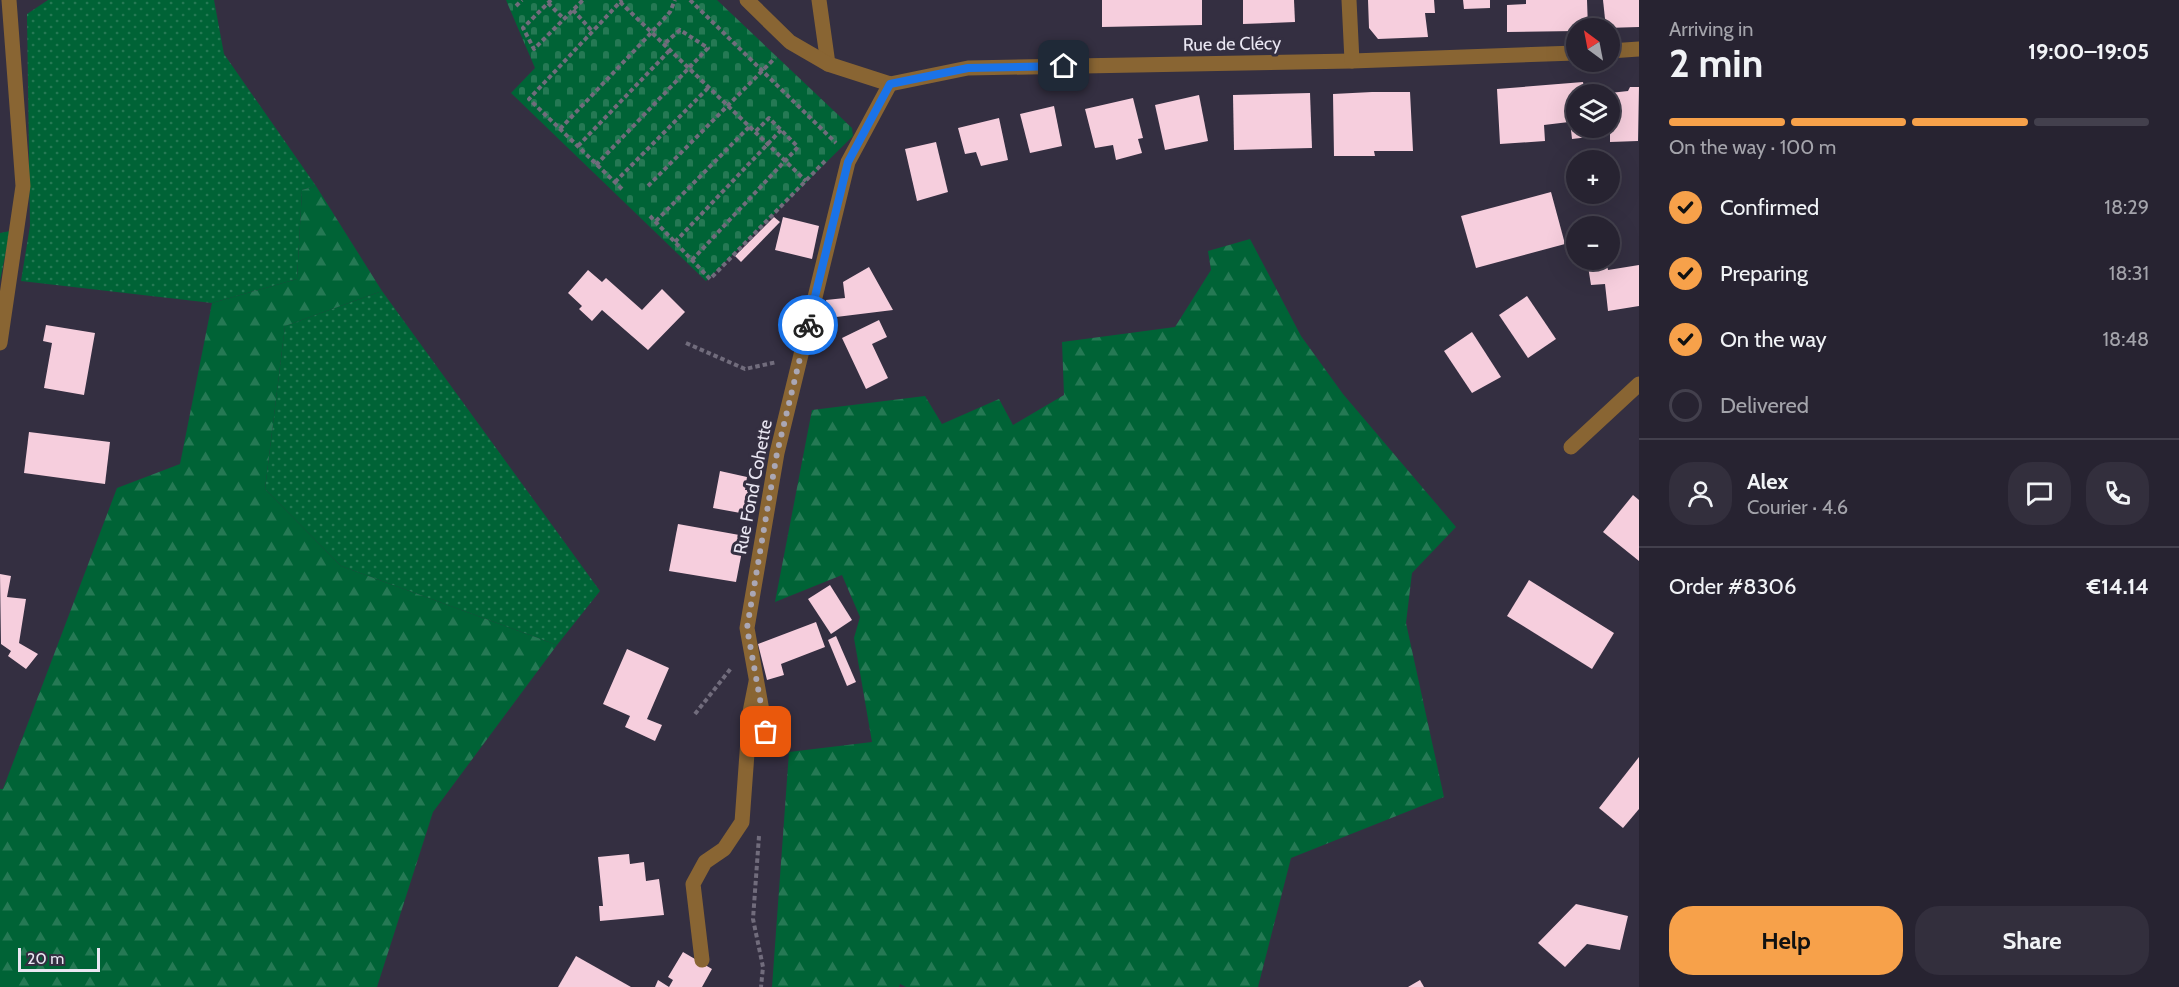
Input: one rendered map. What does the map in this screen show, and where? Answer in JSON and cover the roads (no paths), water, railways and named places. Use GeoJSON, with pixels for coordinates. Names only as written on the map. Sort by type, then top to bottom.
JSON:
{"type":"FeatureCollection","features":[{"type":"Feature","properties":{"kind":"street"},"geometry":{"type":"LineString","coordinates":[[0,343],[23,186],[9,0]]}},
{"type":"Feature","properties":{"kind":"street"},"geometry":{"type":"LineString","coordinates":[[747,0],[790,42],[828,64],[890,84]]}},
{"type":"Feature","properties":{"kind":"street"},"geometry":{"type":"LineString","coordinates":[[819,0],[828,64]]}},
{"type":"Feature","properties":{"kind":"street"},"geometry":{"type":"LineString","coordinates":[[1349,0],[1352,61]]}},
{"type":"Feature","properties":{"kind":"street"},"geometry":{"type":"LineString","coordinates":[[1620,50],[1639,49]]}},
{"type":"Feature","properties":{"kind":"street","name":"Rue de Clécy"},"geometry":{"type":"LineString","coordinates":[[890,84],[968,68],[1352,61],[1566,53]]}},
{"type":"Feature","properties":{"kind":"street","name":"Rue Fond Cohette"},"geometry":{"type":"LineString","coordinates":[[766,732],[747,628],[777,453],[848,162],[890,84]]}},
{"type":"Feature","properties":{"kind":"street"},"geometry":{"type":"LineString","coordinates":[[1571,447],[1639,384]]}},
{"type":"Feature","properties":{"kind":"street"},"geometry":{"type":"LineString","coordinates":[[702,960],[693,884],[705,862],[724,849],[742,822],[750,712],[756,682]]}}]}
